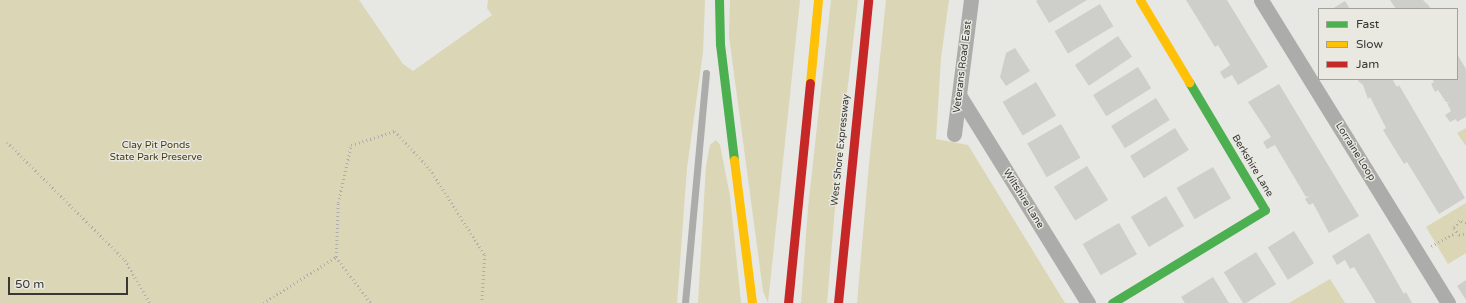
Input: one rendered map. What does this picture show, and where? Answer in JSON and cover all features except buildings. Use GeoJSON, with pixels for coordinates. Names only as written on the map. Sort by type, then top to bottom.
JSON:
{"type":"FeatureCollection","features":[{"type":"Feature","properties":{"kind":"main road"},"geometry":{"type":"LineString","coordinates":[[719,0],[720,44],[752,303]]}},
{"type":"Feature","properties":{"kind":"main road"},"geometry":{"type":"LineString","coordinates":[[788,303],[818,0]]}},
{"type":"Feature","properties":{"kind":"main road","name":"West Shore Expressway"},"geometry":{"type":"LineString","coordinates":[[838,303],[868,0]]}},
{"type":"Feature","properties":{"kind":"main road","name":"Berkshire Lane"},"geometry":{"type":"LineString","coordinates":[[1112,303],[1265,210],[1140,0]]}},
{"type":"Feature","properties":{"kind":"street","name":"Veterans Road East"},"geometry":{"type":"LineString","coordinates":[[954,134],[971,0]]}},
{"type":"Feature","properties":{"kind":"street","name":"Lorraine Loop"},"geometry":{"type":"LineString","coordinates":[[1261,0],[1448,303]]}},
{"type":"Feature","properties":{"kind":"street","name":"Wiltshire Lane"},"geometry":{"type":"LineString","coordinates":[[959,95],[1088,303]]}},
{"type":"Feature","properties":{"kind":"lane"},"geometry":{"type":"LineString","coordinates":[[685,303],[706,73]]}},
{"type":"Feature","properties":{"kind":"path"},"geometry":{"type":"LineString","coordinates":[[372,303],[336,257],[338,203],[352,145],[395,132],[430,169],[484,255],[482,303]]}},
{"type":"Feature","properties":{"kind":"path"},"geometry":{"type":"LineString","coordinates":[[7,142],[125,260],[150,303]]}},
{"type":"Feature","properties":{"kind":"path"},"geometry":{"type":"LineString","coordinates":[[1455,233],[1455,224],[1460,221],[1466,223]]}},
{"type":"Feature","properties":{"kind":"path"},"geometry":{"type":"LineString","coordinates":[[1431,246],[1455,233],[1461,235],[1466,233]]}},
{"type":"Feature","properties":{"kind":"path"},"geometry":{"type":"LineString","coordinates":[[263,303],[336,257]]}},
{"type":"Feature","properties":{"kind":"green space","name":"Clay Pit Ponds State Park Preserve"},"geometry":{"type":"Polygon","coordinates":[[[0,0],[359,0],[403,64],[413,71],[492,15],[487,8],[488,0],[705,0],[703,52],[687,168],[677,303],[0,303],[0,0]]]}},
{"type":"Feature","properties":{"kind":"green space"},"geometry":{"type":"Polygon","coordinates":[[[730,0],[800,0],[768,303],[763,291],[729,36],[730,0]]]}},
{"type":"Feature","properties":{"kind":"green space"},"geometry":{"type":"Polygon","coordinates":[[[831,0],[858,0],[839,160],[827,303],[801,303],[808,208],[831,0]]]}},
{"type":"Feature","properties":{"kind":"green space"},"geometry":{"type":"Polygon","coordinates":[[[886,0],[949,0],[941,58],[936,139],[968,145],[1065,303],[857,303],[869,164],[886,0]]]}},
{"type":"Feature","properties":{"kind":"green space"},"geometry":{"type":"Polygon","coordinates":[[[1466,128],[1466,146],[1457,133],[1466,128]]]}},
{"type":"Feature","properties":{"kind":"green space"},"geometry":{"type":"Polygon","coordinates":[[[716,140],[720,145],[730,196],[741,303],[698,303],[706,166],[710,145],[716,140]]]}},
{"type":"Feature","properties":{"kind":"green space"},"geometry":{"type":"Polygon","coordinates":[[[1466,203],[1466,253],[1448,264],[1426,227],[1466,203]]]}},
{"type":"Feature","properties":{"kind":"green space"},"geometry":{"type":"Polygon","coordinates":[[[1330,279],[1345,303],[1289,303],[1330,279]]]}},
{"type":"Feature","properties":{"kind":"traffic: fast"},"geometry":{"type":"LineString","coordinates":[[719,0],[720,44],[734,160]]}},
{"type":"Feature","properties":{"kind":"traffic: fast"},"geometry":{"type":"LineString","coordinates":[[1112,303],[1265,210],[1189,82]]}},
{"type":"Feature","properties":{"kind":"traffic: slow"},"geometry":{"type":"LineString","coordinates":[[810,83],[818,0]]}},
{"type":"Feature","properties":{"kind":"traffic: slow"},"geometry":{"type":"LineString","coordinates":[[1140,0],[1189,82]]}},
{"type":"Feature","properties":{"kind":"traffic: slow"},"geometry":{"type":"LineString","coordinates":[[734,160],[752,303]]}},
{"type":"Feature","properties":{"kind":"traffic: jam"},"geometry":{"type":"LineString","coordinates":[[838,303],[868,0]]}},
{"type":"Feature","properties":{"kind":"traffic: jam"},"geometry":{"type":"LineString","coordinates":[[788,303],[810,83]]}}]}
